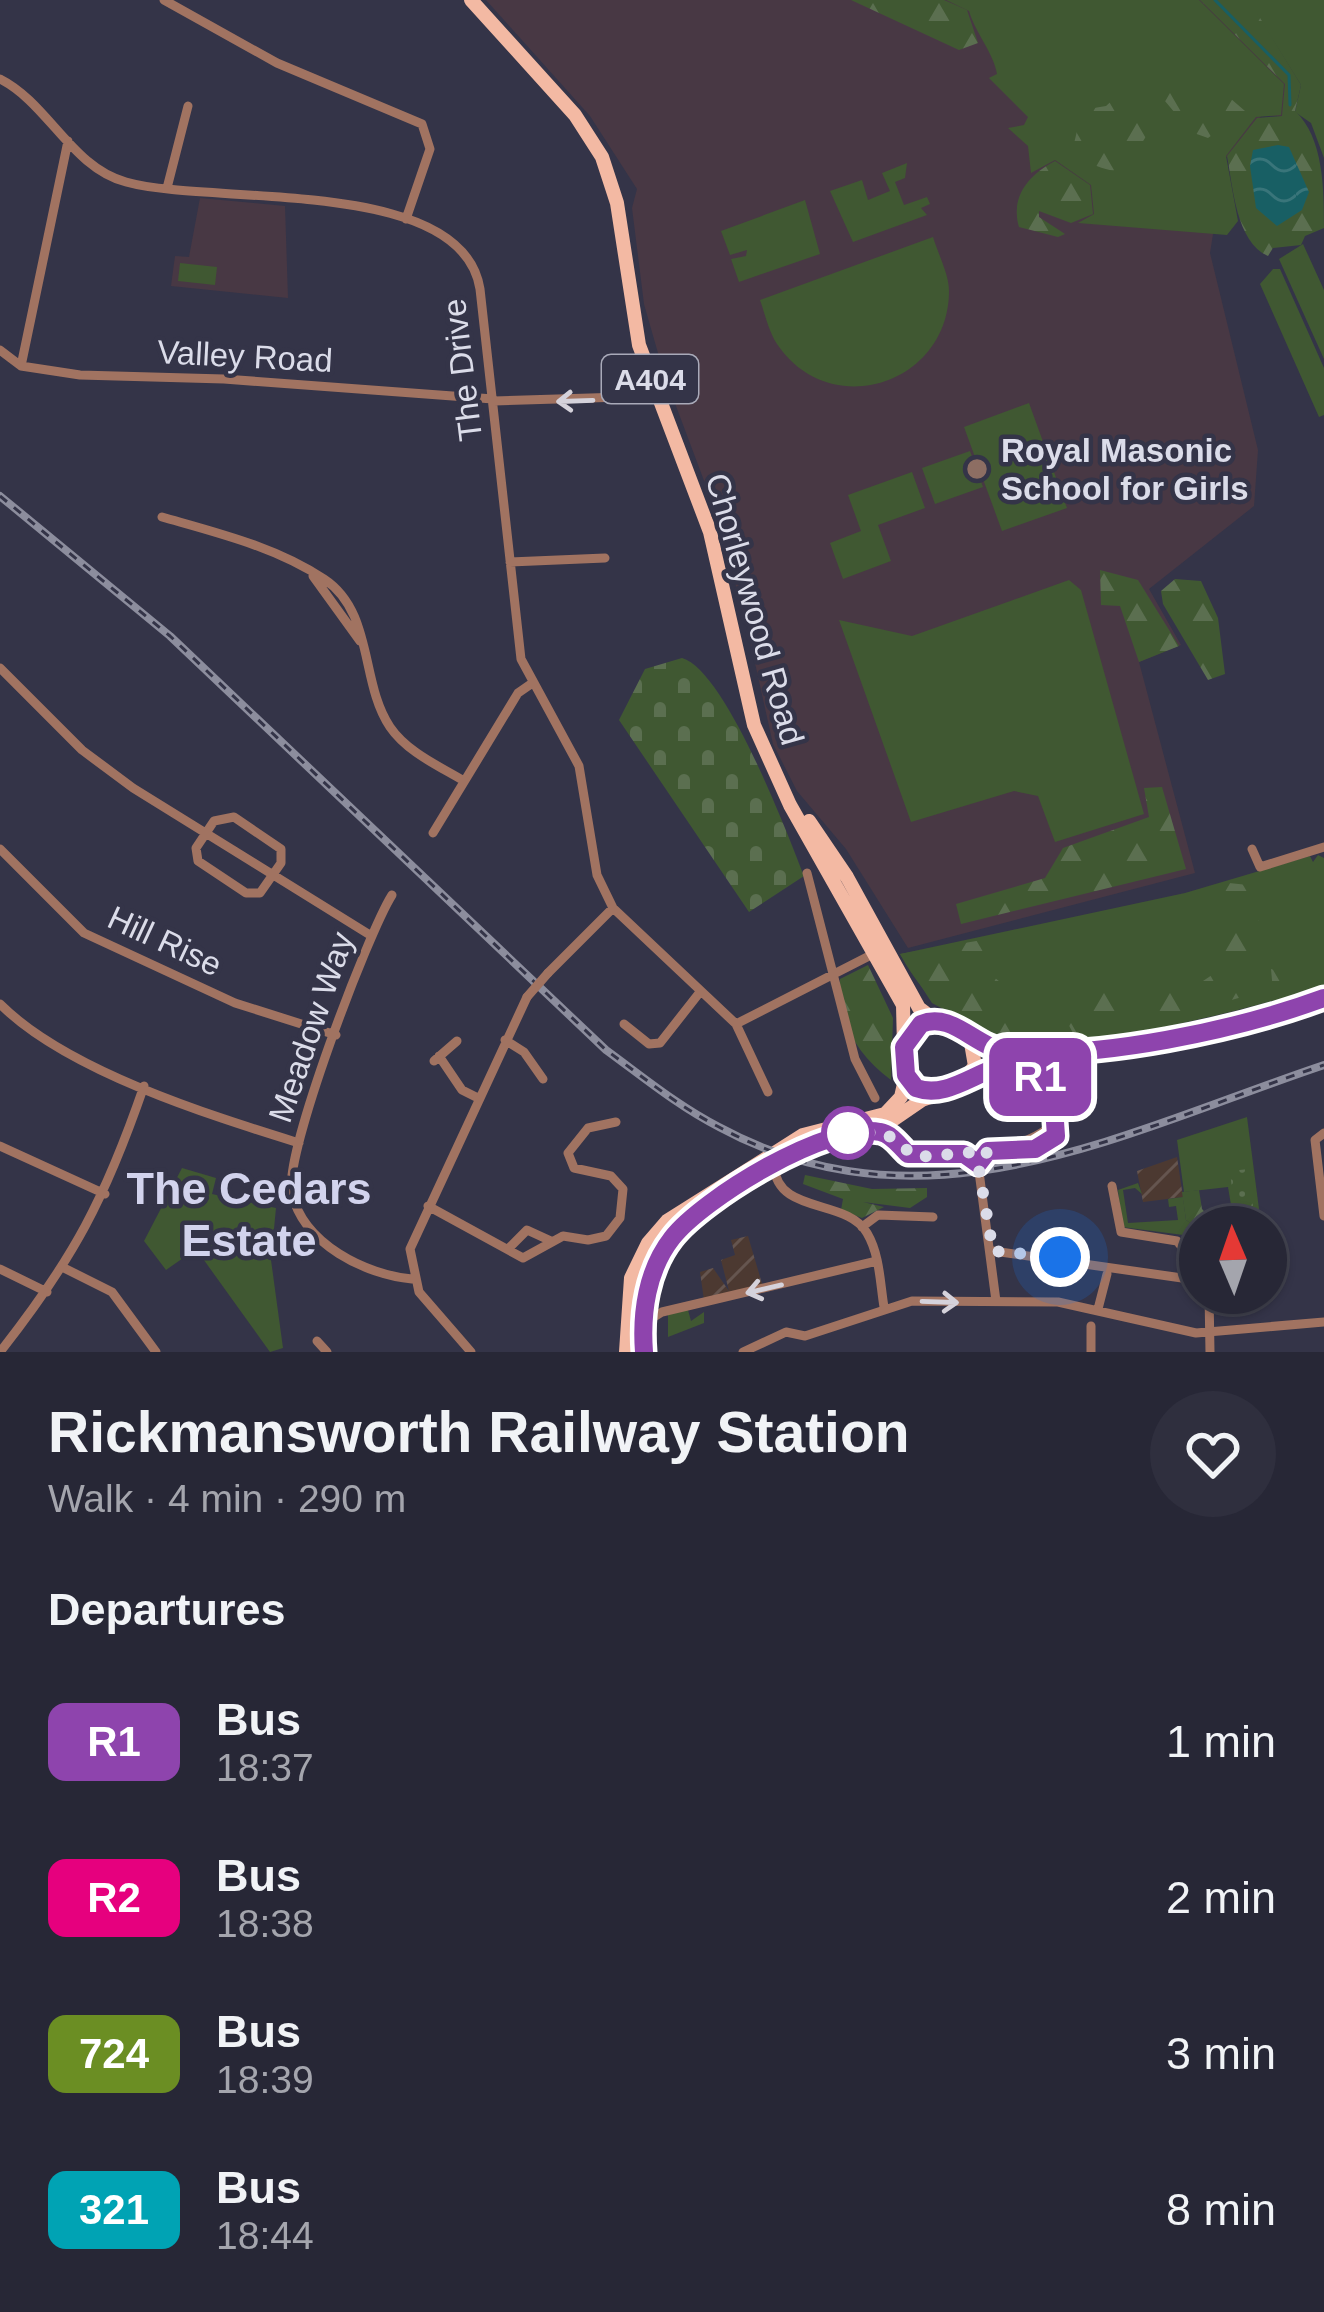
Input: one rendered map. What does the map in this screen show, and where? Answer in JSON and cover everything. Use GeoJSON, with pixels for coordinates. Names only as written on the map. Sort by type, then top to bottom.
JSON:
{"type":"FeatureCollection","features":[{"type":"Feature","properties":{"kind":"main road","name":"Chorleywood Road"},"geometry":{"type":"LineString","coordinates":[[471,0],[575,115],[602,157],[617,203],[627,286],[656,396],[710,532],[754,725],[784,788],[847,877],[880,950]]}},
{"type":"Feature","properties":{"kind":"main road","name":"A404"},"geometry":{"type":"LineString","coordinates":[[880,950],[919,1008],[935,1020]]}},
{"type":"Feature","properties":{"kind":"main road","name":"A404"},"geometry":{"type":"LineString","coordinates":[[880,950],[906,1014],[904,1047]]}},
{"type":"Feature","properties":{"kind":"main road"},"geometry":{"type":"LineString","coordinates":[[644,1352],[643,1326],[656,1265],[673,1236],[774,1166],[823,1139],[901,1117],[974,1072],[1094,1053],[1324,999]]}},
{"type":"Feature","properties":{"kind":"main road"},"geometry":{"type":"LineString","coordinates":[[626,1352],[632,1278],[648,1243],[667,1221],[803,1135],[885,1114],[901,1097],[906,1075],[904,1047],[921,1024],[935,1020],[1003,1050],[1094,1053]]}},
{"type":"Feature","properties":{"kind":"main road"},"geometry":{"type":"LineString","coordinates":[[970,1037],[976,1055],[974,1072]]}},
{"type":"Feature","properties":{"kind":"main road"},"geometry":{"type":"LineString","coordinates":[[906,1075],[916,1088],[945,1091]]}},
{"type":"Feature","properties":{"kind":"street"},"geometry":{"type":"LineString","coordinates":[[164,0],[277,62],[422,124],[430,149],[406,218]]}},
{"type":"Feature","properties":{"kind":"street","name":"The Drive"},"geometry":{"type":"LineString","coordinates":[[0,79],[34,100],[68,141],[114,177],[167,188],[347,206],[406,218],[436,230],[472,258],[494,400],[520,659],[579,766],[597,875],[613,908]]}},
{"type":"Feature","properties":{"kind":"street"},"geometry":{"type":"LineString","coordinates":[[167,188],[188,106]]}},
{"type":"Feature","properties":{"kind":"street"},"geometry":{"type":"LineString","coordinates":[[21,366],[68,141]]}},
{"type":"Feature","properties":{"kind":"street","name":"Valley Road"},"geometry":{"type":"LineString","coordinates":[[0,350],[21,366],[80,376],[224,379],[494,400],[656,396]]}},
{"type":"Feature","properties":{"kind":"street"},"geometry":{"type":"LineString","coordinates":[[162,518],[268,549],[324,579],[359,626],[375,699],[389,726],[405,744],[464,781]]}},
{"type":"Feature","properties":{"kind":"street"},"geometry":{"type":"LineString","coordinates":[[510,562],[604,558]]}},
{"type":"Feature","properties":{"kind":"street"},"geometry":{"type":"LineString","coordinates":[[0,668],[82,750],[370,935]]}},
{"type":"Feature","properties":{"kind":"street"},"geometry":{"type":"LineString","coordinates":[[434,833],[518,693],[531,684]]}},
{"type":"Feature","properties":{"kind":"street"},"geometry":{"type":"LineString","coordinates":[[227,816],[281,849],[274,877],[263,891],[248,894],[198,861],[196,848],[216,819],[227,816]]}},
{"type":"Feature","properties":{"kind":"street"},"geometry":{"type":"LineString","coordinates":[[1252,849],[1260,867],[1324,847]]}},
{"type":"Feature","properties":{"kind":"street","name":"Hill Rise"},"geometry":{"type":"LineString","coordinates":[[0,849],[92,937],[235,1003],[336,1035]]}},
{"type":"Feature","properties":{"kind":"street"},"geometry":{"type":"LineString","coordinates":[[807,873],[855,1060],[875,1098]]}},
{"type":"Feature","properties":{"kind":"street","name":"Meadow Way"},"geometry":{"type":"LineString","coordinates":[[392,895],[370,935],[299,1143],[290,1187],[302,1218],[344,1256],[412,1279]]}},
{"type":"Feature","properties":{"kind":"street"},"geometry":{"type":"LineString","coordinates":[[471,1352],[412,1279],[412,1241],[526,997],[613,908],[736,1024],[768,1092]]}},
{"type":"Feature","properties":{"kind":"street"},"geometry":{"type":"LineString","coordinates":[[736,1024],[880,950]]}},
{"type":"Feature","properties":{"kind":"street"},"geometry":{"type":"LineString","coordinates":[[624,1024],[649,1044],[660,1043],[700,992]]}},
{"type":"Feature","properties":{"kind":"street"},"geometry":{"type":"LineString","coordinates":[[0,1004],[31,1033],[202,1113],[299,1143]]}},
{"type":"Feature","properties":{"kind":"street"},"geometry":{"type":"LineString","coordinates":[[505,1040],[524,1052],[543,1079]]}},
{"type":"Feature","properties":{"kind":"street"},"geometry":{"type":"LineString","coordinates":[[457,1041],[436,1059],[461,1090],[478,1098]]}},
{"type":"Feature","properties":{"kind":"street"},"geometry":{"type":"LineString","coordinates":[[856,1131],[884,1132],[908,1154],[923,1157],[988,1151],[1035,1140],[1049,1129],[1055,1113],[1053,1093],[1038,1074],[999,1066]]}},
{"type":"Feature","properties":{"kind":"street"},"geometry":{"type":"LineString","coordinates":[[0,1352],[64,1268],[106,1194],[144,1086]]}},
{"type":"Feature","properties":{"kind":"street"},"geometry":{"type":"LineString","coordinates":[[898,1145],[901,1117]]}},
{"type":"Feature","properties":{"kind":"street"},"geometry":{"type":"LineString","coordinates":[[428,1206],[530,1257],[567,1235],[600,1239],[617,1225],[623,1200],[620,1183],[610,1176],[578,1170],[568,1154],[588,1128],[616,1122]]}},
{"type":"Feature","properties":{"kind":"street"},"geometry":{"type":"LineString","coordinates":[[1324,1133],[1316,1140],[1324,1216]]}},
{"type":"Feature","properties":{"kind":"street"},"geometry":{"type":"LineString","coordinates":[[0,1146],[106,1194]]}},
{"type":"Feature","properties":{"kind":"street"},"geometry":{"type":"LineString","coordinates":[[988,1151],[978,1164],[996,1301]]}},
{"type":"Feature","properties":{"kind":"street"},"geometry":{"type":"LineString","coordinates":[[774,1166],[783,1191],[862,1227],[878,1261],[884,1307]]}},
{"type":"Feature","properties":{"kind":"street"},"geometry":{"type":"LineString","coordinates":[[1112,1186],[1115,1225],[1126,1235],[1165,1236],[1179,1246]]}},
{"type":"Feature","properties":{"kind":"street"},"geometry":{"type":"LineString","coordinates":[[862,1227],[878,1215],[933,1217]]}},
{"type":"Feature","properties":{"kind":"street"},"geometry":{"type":"LineString","coordinates":[[509,1249],[527,1230],[551,1241]]}},
{"type":"Feature","properties":{"kind":"street"},"geometry":{"type":"LineString","coordinates":[[993,1251],[1179,1270]]}},
{"type":"Feature","properties":{"kind":"street"},"geometry":{"type":"LineString","coordinates":[[643,1326],[662,1312],[878,1261]]}},
{"type":"Feature","properties":{"kind":"street"},"geometry":{"type":"LineString","coordinates":[[388,1273],[410,1266]]}},
{"type":"Feature","properties":{"kind":"street"},"geometry":{"type":"LineString","coordinates":[[64,1268],[112,1292],[156,1352]]}},
{"type":"Feature","properties":{"kind":"street"},"geometry":{"type":"LineString","coordinates":[[0,1269],[47,1292]]}},
{"type":"Feature","properties":{"kind":"street"},"geometry":{"type":"LineString","coordinates":[[1099,1309],[1107,1274]]}},
{"type":"Feature","properties":{"kind":"street"},"geometry":{"type":"LineString","coordinates":[[743,1352],[786,1332],[806,1336],[912,1301],[1099,1309],[1209,1333],[1324,1322]]}},
{"type":"Feature","properties":{"kind":"street"},"geometry":{"type":"LineString","coordinates":[[1209,1314],[1210,1352]]}},
{"type":"Feature","properties":{"kind":"street"},"geometry":{"type":"LineString","coordinates":[[1090,1326],[1091,1352]]}},
{"type":"Feature","properties":{"kind":"street"},"geometry":{"type":"LineString","coordinates":[[805,1352],[806,1336]]}},
{"type":"Feature","properties":{"kind":"street"},"geometry":{"type":"LineString","coordinates":[[317,1341],[327,1352]]}},
{"type":"Feature","properties":{"kind":"shaded area","name":"Royal Masonic School for Girls"},"geometry":{"type":"Polygon","coordinates":[[[486,0],[1218,0],[1294,75],[1294,117],[1262,115],[1225,159],[1210,253],[1258,450],[1254,506],[1149,589],[1181,645],[1139,662],[1195,873],[908,948],[846,849],[797,791],[773,744],[749,636],[756,627],[754,616],[743,612],[739,601],[727,542],[664,374],[644,304],[632,208],[637,189],[590,116],[486,0]]]}},
{"type":"Feature","properties":{"kind":"shaded area"},"geometry":{"type":"Polygon","coordinates":[[[200,198],[285,206],[288,298],[171,286],[175,256],[189,257],[200,198]]]}},
{"type":"Feature","properties":{"kind":"shaded area"},"geometry":{"type":"Polygon","coordinates":[[[1177,1157],[1183,1197],[1143,1202],[1137,1171],[1177,1157]]]}},
{"type":"Feature","properties":{"kind":"shaded area"},"geometry":{"type":"Polygon","coordinates":[[[748,1236],[763,1287],[704,1300],[700,1272],[713,1268],[729,1291],[721,1260],[735,1255],[731,1240],[748,1236]]]}},
{"type":"Feature","properties":{"kind":"green space"},"geometry":{"type":"Polygon","coordinates":[[[851,0],[944,0],[967,10],[978,43],[959,50],[851,0]]]}},
{"type":"Feature","properties":{"kind":"green space"},"geometry":{"type":"Polygon","coordinates":[[[946,0],[1199,0],[1284,84],[1281,115],[1256,117],[1226,156],[1238,221],[1227,235],[1078,223],[1094,214],[1091,185],[1055,160],[1031,173],[1028,146],[1008,128],[1024,125],[1028,117],[989,78],[997,74],[995,66],[969,11],[946,0]]]}},
{"type":"Feature","properties":{"kind":"green space"},"geometry":{"type":"Polygon","coordinates":[[[1200,0],[1249,0],[1301,85],[1295,111],[1317,150],[1324,228],[1305,236],[1301,245],[1273,248],[1268,256],[1257,249],[1243,226],[1227,156],[1257,118],[1282,116],[1285,84],[1200,0]]]}},
{"type":"Feature","properties":{"kind":"green space"},"geometry":{"type":"Polygon","coordinates":[[[1248,0],[1324,0],[1324,158],[1311,123],[1295,112],[1301,85],[1248,0]]]}},
{"type":"Feature","properties":{"kind":"green space"},"geometry":{"type":"Polygon","coordinates":[[[1149,82],[1223,92],[1245,111],[1208,138],[1191,132],[1149,82]]]}},
{"type":"Feature","properties":{"kind":"green space"},"geometry":{"type":"Polygon","coordinates":[[[1127,87],[1160,118],[1127,165],[1107,169],[1072,152],[1082,110],[1106,106],[1127,87]]]}},
{"type":"Feature","properties":{"kind":"green space"},"geometry":{"type":"Polygon","coordinates":[[[1055,161],[1090,185],[1093,214],[1071,223],[1039,211],[1039,217],[1065,234],[1058,237],[1019,227],[1017,216],[1024,188],[1055,161]]]}},
{"type":"Feature","properties":{"kind":"green space"},"geometry":{"type":"Polygon","coordinates":[[[907,163],[905,178],[895,182],[904,205],[927,197],[930,204],[921,208],[927,215],[853,242],[830,191],[862,180],[868,200],[890,191],[882,173],[907,163]]]}},
{"type":"Feature","properties":{"kind":"green space"},"geometry":{"type":"Polygon","coordinates":[[[805,200],[820,254],[739,282],[731,259],[746,256],[747,250],[730,255],[721,231],[805,200]]]}},
{"type":"Feature","properties":{"kind":"green space"},"geometry":{"type":"Polygon","coordinates":[[[933,237],[949,284],[944,323],[930,350],[909,369],[883,382],[855,386],[826,382],[800,368],[777,344],[760,300],[933,237]]]}},
{"type":"Feature","properties":{"kind":"green space"},"geometry":{"type":"Polygon","coordinates":[[[1303,244],[1324,290],[1324,359],[1279,259],[1303,244]]]}},
{"type":"Feature","properties":{"kind":"green space"},"geometry":{"type":"Polygon","coordinates":[[[180,263],[217,267],[215,285],[178,281],[180,263]]]}},
{"type":"Feature","properties":{"kind":"green space"},"geometry":{"type":"Polygon","coordinates":[[[1273,269],[1280,269],[1324,368],[1324,415],[1319,417],[1260,284],[1273,269]]]}},
{"type":"Feature","properties":{"kind":"green space"},"geometry":{"type":"Polygon","coordinates":[[[1029,403],[1067,508],[1002,531],[964,427],[1029,403]]]}},
{"type":"Feature","properties":{"kind":"green space"},"geometry":{"type":"Polygon","coordinates":[[[970,451],[983,487],[935,504],[922,468],[970,451]]]}},
{"type":"Feature","properties":{"kind":"green space"},"geometry":{"type":"Polygon","coordinates":[[[912,472],[925,508],[878,525],[891,561],[843,579],[830,543],[861,531],[848,495],[912,472]]]}},
{"type":"Feature","properties":{"kind":"green space"},"geometry":{"type":"Polygon","coordinates":[[[1100,570],[1138,580],[1179,646],[1139,662],[1120,606],[1101,605],[1100,570]]]}},
{"type":"Feature","properties":{"kind":"green space"},"geometry":{"type":"Polygon","coordinates":[[[1175,579],[1201,581],[1218,618],[1225,674],[1208,680],[1163,604],[1161,591],[1175,579]]]}},
{"type":"Feature","properties":{"kind":"green space"},"geometry":{"type":"Polygon","coordinates":[[[1069,580],[1081,590],[1144,814],[1055,842],[1038,796],[1014,791],[911,822],[839,620],[912,636],[1069,580]]]}},
{"type":"Feature","properties":{"kind":"green space"},"geometry":{"type":"Polygon","coordinates":[[[682,658],[699,669],[735,721],[804,876],[749,912],[619,720],[645,669],[682,658]]]}},
{"type":"Feature","properties":{"kind":"green space"},"geometry":{"type":"Polygon","coordinates":[[[1162,787],[1186,869],[961,924],[956,904],[1045,878],[1063,848],[1149,817],[1144,788],[1162,787]]]}},
{"type":"Feature","properties":{"kind":"green space"},"geometry":{"type":"Polygon","coordinates":[[[1318,855],[1324,858],[1324,985],[1211,1016],[1068,1042],[1003,1041],[942,1008],[900,954],[1185,893],[1310,856],[1313,862],[1318,855]]]}},
{"type":"Feature","properties":{"kind":"green space"},"geometry":{"type":"Polygon","coordinates":[[[1229,883],[1248,885],[1260,914],[1250,971],[1235,981],[1235,987],[1260,982],[1263,991],[1179,1015],[1074,1035],[1063,1014],[1090,986],[1103,993],[1188,991],[1215,973],[1219,934],[1213,890],[1229,883]]]}},
{"type":"Feature","properties":{"kind":"green space"},"geometry":{"type":"Polygon","coordinates":[[[988,939],[1000,956],[998,962],[987,960],[986,971],[1004,985],[1021,1028],[1005,1042],[932,1003],[900,954],[988,939]]]}},
{"type":"Feature","properties":{"kind":"green space"},"geometry":{"type":"Polygon","coordinates":[[[1324,959],[1324,985],[1274,1002],[1271,969],[1301,977],[1307,962],[1324,959]]]}},
{"type":"Feature","properties":{"kind":"green space"},"geometry":{"type":"Polygon","coordinates":[[[868,965],[893,1018],[891,1080],[852,1037],[840,995],[840,979],[868,965]]]}},
{"type":"Feature","properties":{"kind":"green space"},"geometry":{"type":"Polygon","coordinates":[[[1247,1117],[1259,1206],[1231,1206],[1228,1187],[1184,1192],[1177,1140],[1247,1117]]]}},
{"type":"Feature","properties":{"kind":"green space"},"geometry":{"type":"Polygon","coordinates":[[[182,1168],[216,1178],[212,1194],[276,1208],[271,1260],[283,1348],[270,1352],[196,1249],[166,1270],[144,1241],[182,1168]]]}},
{"type":"Feature","properties":{"kind":"green space"},"geometry":{"type":"Polygon","coordinates":[[[1249,1169],[1253,1206],[1234,1206],[1230,1171],[1249,1169]]]}},
{"type":"Feature","properties":{"kind":"green space"},"geometry":{"type":"Polygon","coordinates":[[[805,1175],[872,1189],[927,1188],[927,1197],[910,1208],[863,1202],[884,1207],[862,1218],[841,1210],[843,1199],[803,1184],[805,1175]]]}},
{"type":"Feature","properties":{"kind":"green space"},"geometry":{"type":"Polygon","coordinates":[[[1138,1183],[1142,1194],[1135,1188],[1123,1190],[1128,1223],[1178,1220],[1176,1206],[1169,1207],[1168,1199],[1183,1197],[1179,1234],[1122,1227],[1118,1190],[1138,1183]]]}},
{"type":"Feature","properties":{"kind":"green space"},"geometry":{"type":"Polygon","coordinates":[[[1199,1190],[1202,1206],[1184,1206],[1182,1192],[1199,1190]]]}},
{"type":"Feature","properties":{"kind":"green space"},"geometry":{"type":"Polygon","coordinates":[[[688,1310],[691,1321],[704,1312],[704,1323],[668,1337],[668,1314],[688,1310]]]}},
{"type":"Feature","properties":{"kind":"water"},"geometry":{"type":"Polygon","coordinates":[[[1289,147],[1309,192],[1302,210],[1277,226],[1256,208],[1250,166],[1253,150],[1289,147]]]}},
{"type":"Feature","properties":{"kind":"waterway"},"geometry":{"type":"LineString","coordinates":[[1215,0],[1289,75],[1290,105]]}},
{"type":"Feature","properties":{"kind":"railway"},"geometry":{"type":"LineString","coordinates":[[0,496],[170,636],[606,1050],[719,1127],[796,1159],[873,1174],[949,1174],[1024,1163],[1099,1144],[1324,1065]]}},
{"type":"Feature","properties":{"kind":"bus line","name":"R1"},"geometry":{"type":"LineString","coordinates":[[644,1352],[647,1290],[673,1236],[688,1220],[807,1147],[856,1131],[874,1131],[889,1135],[908,1154],[964,1154],[978,1164],[988,1151],[1035,1149],[1056,1136],[1053,1093],[1030,1069],[993,1066],[974,1072],[956,1088],[930,1092],[916,1088],[906,1075],[904,1047],[921,1024],[935,1020],[948,1024],[996,1049],[1094,1053],[1324,998]]}},
{"type":"Feature","properties":{"kind":"place","name":"Royal Masonic School for Girls"},"geometry":{"type":"Point","coordinates":[977,469]}},
{"type":"Feature","properties":{"kind":"district","name":"The Cedars Estate"},"geometry":{"type":"Point","coordinates":[249,1214]}},
{"type":"Feature","properties":{"kind":"route"},"geometry":{"type":"LineString","coordinates":[[848,1133],[884,1132],[916,1157],[988,1151],[978,1164],[993,1251],[1060,1257]]}}]}
